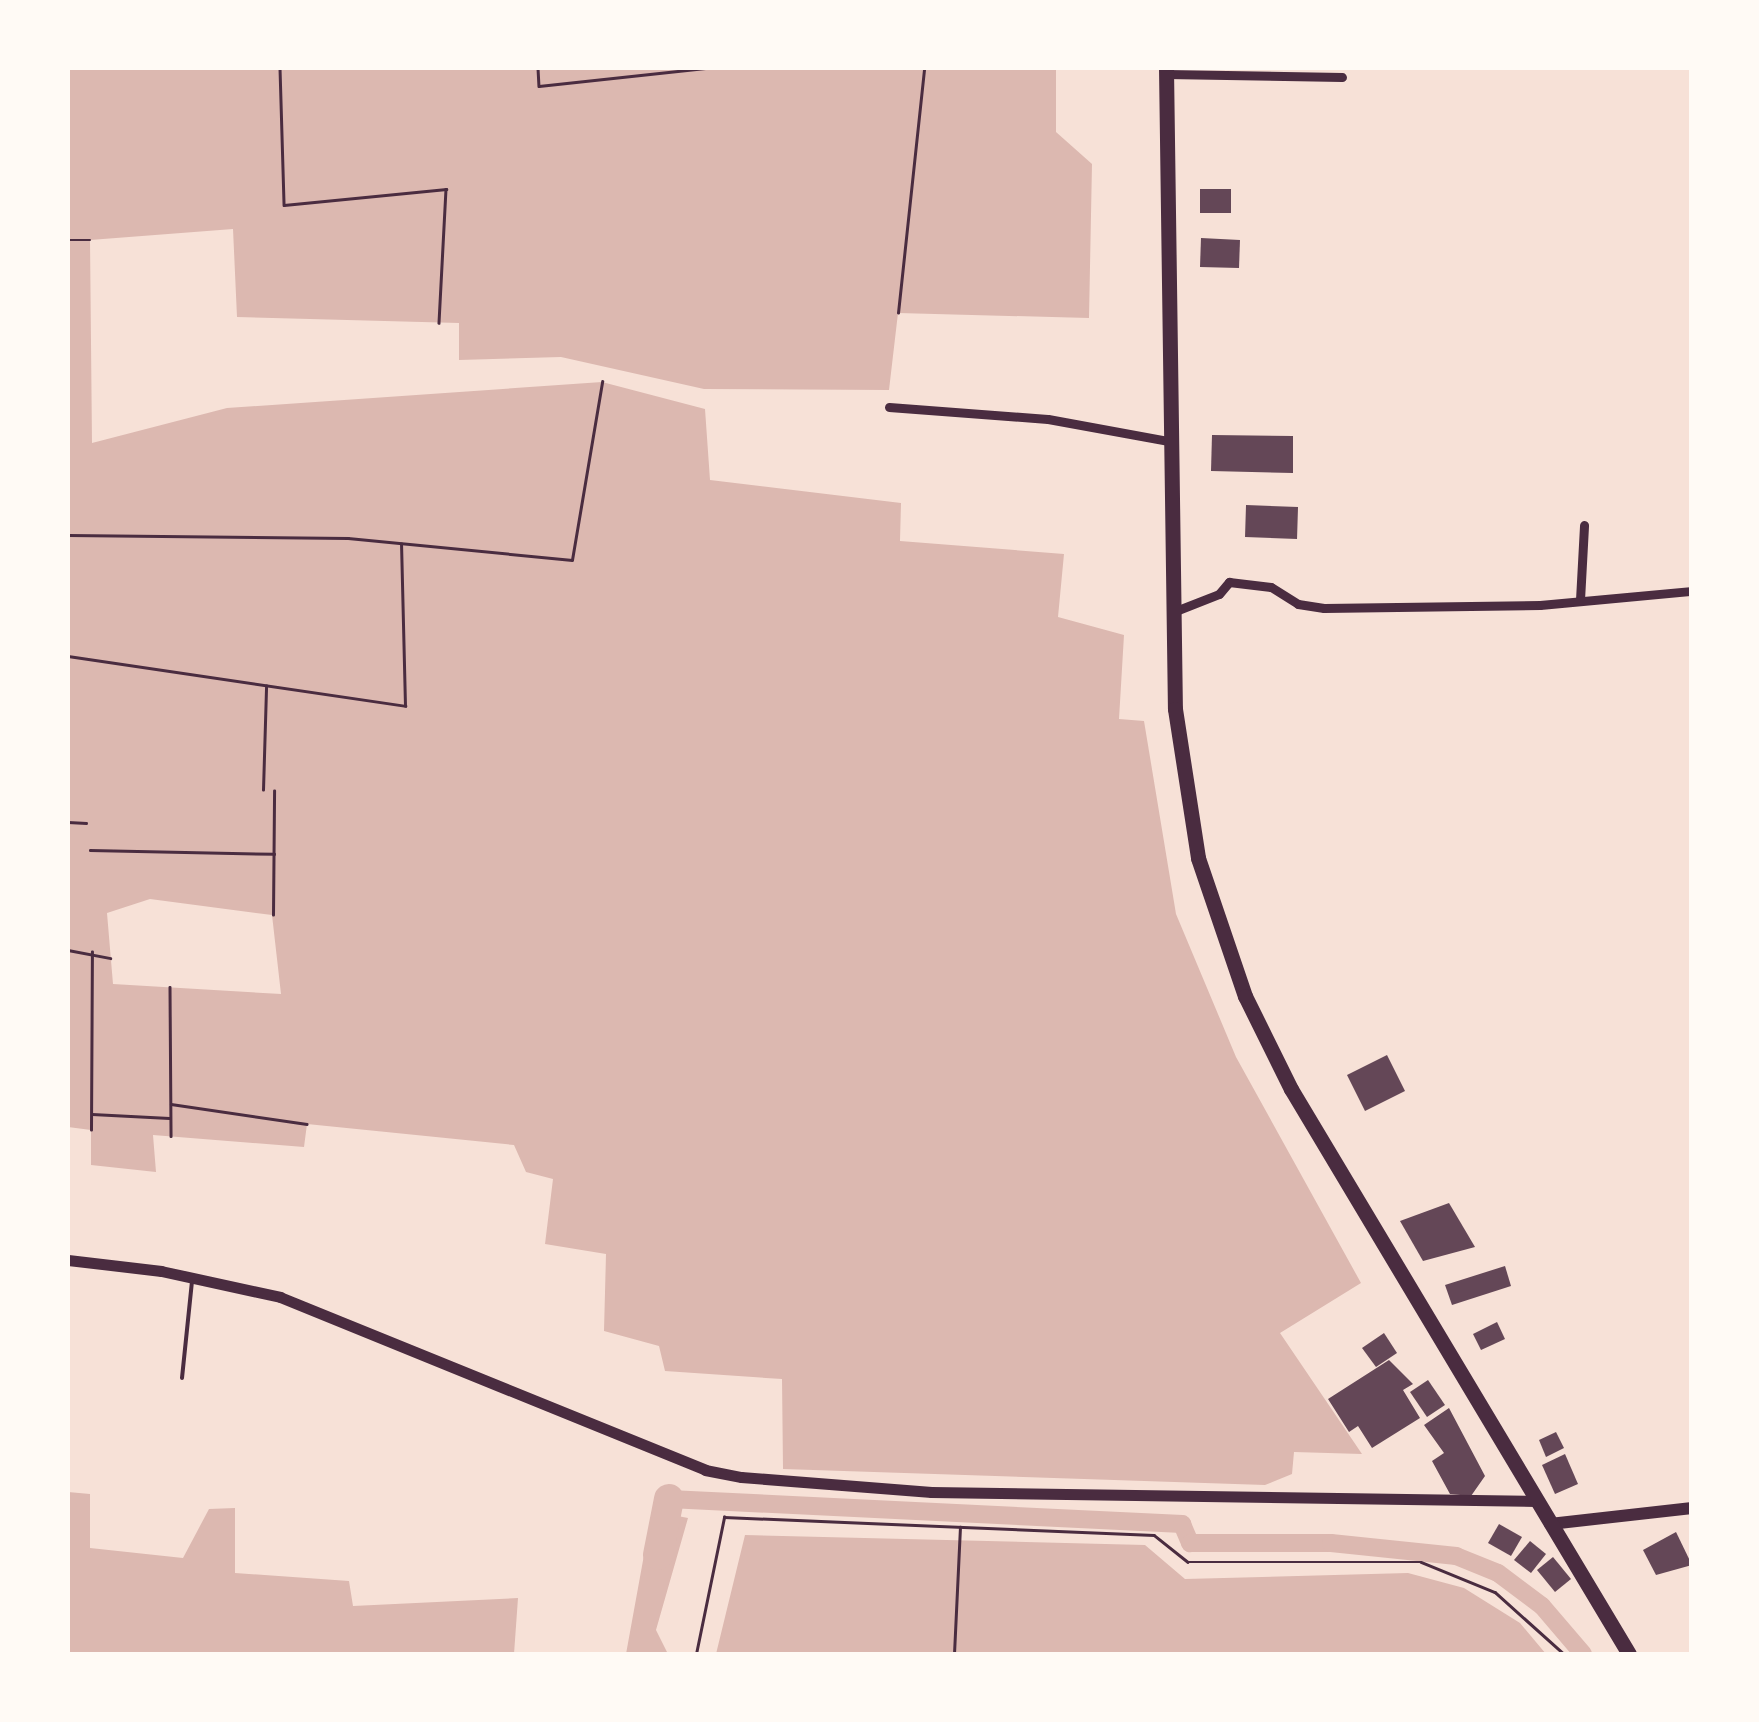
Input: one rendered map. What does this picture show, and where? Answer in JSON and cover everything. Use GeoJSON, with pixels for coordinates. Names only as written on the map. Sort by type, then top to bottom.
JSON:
{"type":"FeatureCollection","features":[{"type":"Feature","properties":{"kind":"highway"},"geometry":{"type":"LineString","coordinates":[[1166,71],[1175,708],[1198,858],[1245,996],[1291,1090],[1630,1654]]}},
{"type":"Feature","properties":{"kind":"main road"},"geometry":{"type":"LineString","coordinates":[[1550,1524],[1692,1508]]}},
{"type":"Feature","properties":{"kind":"street"},"geometry":{"type":"LineString","coordinates":[[1166,71],[1342,77]]}},
{"type":"Feature","properties":{"kind":"street"},"geometry":{"type":"LineString","coordinates":[[889,407],[1048,419],[1173,442]]}},
{"type":"Feature","properties":{"kind":"street"},"geometry":{"type":"LineString","coordinates":[[1580,600],[1584,525]]}},
{"type":"Feature","properties":{"kind":"street"},"geometry":{"type":"LineString","coordinates":[[1173,612],[1219,594],[1229,582],[1271,587],[1298,604],[1324,608],[1580,600],[1692,591]]}},
{"type":"Feature","properties":{"kind":"street"},"geometry":{"type":"LineString","coordinates":[[68,1260],[192,1277],[280,1297],[705,1470],[931,1492],[1536,1501]]}},
{"type":"Feature","properties":{"kind":"lane"},"geometry":{"type":"LineString","coordinates":[[182,1378],[192,1277]]}},
{"type":"Feature","properties":{"kind":"path"},"geometry":{"type":"LineString","coordinates":[[280,68],[284,205],[446,189],[439,323]]}},
{"type":"Feature","properties":{"kind":"path"},"geometry":{"type":"LineString","coordinates":[[538,68],[539,86],[705,68]]}},
{"type":"Feature","properties":{"kind":"path"},"geometry":{"type":"LineString","coordinates":[[898,313],[924,68]]}},
{"type":"Feature","properties":{"kind":"path"},"geometry":{"type":"LineString","coordinates":[[68,240],[90,240]]}},
{"type":"Feature","properties":{"kind":"path"},"geometry":{"type":"LineString","coordinates":[[68,534],[402,543],[572,560],[602,382]]}},
{"type":"Feature","properties":{"kind":"path"},"geometry":{"type":"LineString","coordinates":[[68,656],[405,706],[402,543]]}},
{"type":"Feature","properties":{"kind":"path"},"geometry":{"type":"LineString","coordinates":[[263,790],[266,686]]}},
{"type":"Feature","properties":{"kind":"path"},"geometry":{"type":"LineString","coordinates":[[273,915],[274,791]]}},
{"type":"Feature","properties":{"kind":"path"},"geometry":{"type":"LineString","coordinates":[[68,822],[86,823]]}},
{"type":"Feature","properties":{"kind":"path"},"geometry":{"type":"LineString","coordinates":[[90,850],[274,854]]}},
{"type":"Feature","properties":{"kind":"path"},"geometry":{"type":"LineString","coordinates":[[68,950],[110,958]]}},
{"type":"Feature","properties":{"kind":"path"},"geometry":{"type":"LineString","coordinates":[[91,1130],[92,952]]}},
{"type":"Feature","properties":{"kind":"path"},"geometry":{"type":"LineString","coordinates":[[170,988],[171,1136]]}},
{"type":"Feature","properties":{"kind":"path"},"geometry":{"type":"LineString","coordinates":[[171,1104],[306,1124]]}},
{"type":"Feature","properties":{"kind":"path"},"geometry":{"type":"LineString","coordinates":[[91,1114],[171,1118]]}},
{"type":"Feature","properties":{"kind":"path"},"geometry":{"type":"LineString","coordinates":[[696,1654],[724,1517],[1154,1535],[1188,1562],[1421,1562],[1495,1592],[1564,1654]]}},
{"type":"Feature","properties":{"kind":"path"},"geometry":{"type":"LineString","coordinates":[[954,1654],[960,1527]]}},
{"type":"Feature","properties":{"kind":"shaded area"},"geometry":{"type":"Polygon","coordinates":[[[68,68],[1056,68],[1056,132],[1092,164],[1089,318],[898,313],[889,390],[704,389],[561,357],[459,360],[459,323],[237,317],[233,229],[90,240],[92,443],[227,408],[602,382],[705,409],[710,480],[901,503],[900,541],[1064,554],[1058,617],[1124,635],[1119,719],[1144,721],[1176,914],[1236,1057],[1361,1283],[1280,1333],[1362,1454],[1294,1452],[1292,1474],[1265,1485],[783,1469],[782,1379],[665,1371],[659,1346],[604,1331],[606,1254],[545,1244],[553,1179],[526,1172],[514,1145],[307,1124],[304,1147],[153,1135],[156,1172],[91,1165],[91,1130],[68,1127],[68,68]],[[150,899],[107,913],[113,984],[281,994],[272,915],[150,899]]]}},
{"type":"Feature","properties":{"kind":"shaded area"},"geometry":{"type":"Polygon","coordinates":[[[68,1492],[90,1494],[90,1548],[183,1558],[209,1509],[235,1508],[235,1573],[349,1581],[353,1606],[518,1598],[514,1654],[68,1654],[68,1492]]]}},
{"type":"Feature","properties":{"kind":"shaded area"},"geometry":{"type":"Polygon","coordinates":[[[652,1511],[688,1518],[656,1630],[668,1654],[626,1654],[652,1511]]]}},
{"type":"Feature","properties":{"kind":"shaded area"},"geometry":{"type":"Polygon","coordinates":[[[745,1535],[1145,1545],[1185,1579],[1408,1573],[1464,1588],[1520,1623],[1546,1654],[716,1654],[745,1535]]]}},
{"type":"Feature","properties":{"kind":"building"},"geometry":{"type":"Polygon","coordinates":[[[1200,189],[1231,189],[1231,213],[1200,213],[1200,189]]]}},
{"type":"Feature","properties":{"kind":"building"},"geometry":{"type":"Polygon","coordinates":[[[1201,238],[1240,240],[1239,268],[1200,267],[1201,238]]]}},
{"type":"Feature","properties":{"kind":"building"},"geometry":{"type":"Polygon","coordinates":[[[1212,435],[1293,436],[1293,473],[1211,471],[1212,435]]]}},
{"type":"Feature","properties":{"kind":"building"},"geometry":{"type":"Polygon","coordinates":[[[1246,505],[1298,507],[1297,539],[1245,537],[1246,505]]]}},
{"type":"Feature","properties":{"kind":"building"},"geometry":{"type":"Polygon","coordinates":[[[1387,1055],[1405,1091],[1365,1111],[1347,1075],[1387,1055]]]}},
{"type":"Feature","properties":{"kind":"building"},"geometry":{"type":"Polygon","coordinates":[[[1449,1203],[1475,1247],[1423,1261],[1400,1221],[1449,1203]]]}},
{"type":"Feature","properties":{"kind":"building"},"geometry":{"type":"Polygon","coordinates":[[[1505,1266],[1511,1286],[1452,1305],[1445,1285],[1505,1266]]]}},
{"type":"Feature","properties":{"kind":"building"},"geometry":{"type":"Polygon","coordinates":[[[1497,1322],[1505,1339],[1481,1350],[1473,1334],[1497,1322]]]}},
{"type":"Feature","properties":{"kind":"building"},"geometry":{"type":"Polygon","coordinates":[[[1384,1333],[1397,1353],[1376,1367],[1362,1348],[1384,1333]]]}},
{"type":"Feature","properties":{"kind":"building"},"geometry":{"type":"Polygon","coordinates":[[[1389,1360],[1413,1384],[1403,1390],[1420,1418],[1372,1448],[1358,1426],[1349,1432],[1328,1399],[1389,1360]]]}},
{"type":"Feature","properties":{"kind":"building"},"geometry":{"type":"Polygon","coordinates":[[[1428,1380],[1445,1405],[1427,1417],[1410,1392],[1428,1380]]]}},
{"type":"Feature","properties":{"kind":"building"},"geometry":{"type":"Polygon","coordinates":[[[1449,1408],[1485,1476],[1471,1496],[1450,1494],[1432,1461],[1444,1453],[1424,1425],[1449,1408]]]}},
{"type":"Feature","properties":{"kind":"building"},"geometry":{"type":"Polygon","coordinates":[[[1556,1432],[1564,1448],[1546,1457],[1539,1440],[1556,1432]]]}},
{"type":"Feature","properties":{"kind":"building"},"geometry":{"type":"Polygon","coordinates":[[[1565,1454],[1578,1484],[1555,1494],[1542,1465],[1565,1454]]]}},
{"type":"Feature","properties":{"kind":"building"},"geometry":{"type":"Polygon","coordinates":[[[1499,1524],[1522,1537],[1511,1556],[1488,1543],[1499,1524]]]}},
{"type":"Feature","properties":{"kind":"building"},"geometry":{"type":"Polygon","coordinates":[[[1676,1532],[1692,1565],[1656,1575],[1643,1550],[1676,1532]]]}},
{"type":"Feature","properties":{"kind":"building"},"geometry":{"type":"Polygon","coordinates":[[[1530,1541],[1546,1554],[1531,1573],[1514,1560],[1530,1541]]]}},
{"type":"Feature","properties":{"kind":"building"},"geometry":{"type":"Polygon","coordinates":[[[1553,1557],[1571,1579],[1555,1592],[1537,1570],[1553,1557]]]}},
{"type":"Feature","properties":{"kind":"waterway"},"geometry":{"type":"LineString","coordinates":[[669,1499],[1182,1524],[1190,1543],[1331,1543],[1456,1556],[1498,1573],[1542,1606],[1583,1654]]}},
{"type":"Feature","properties":{"kind":"waterway"},"geometry":{"type":"LineString","coordinates":[[658,1555],[669,1499]]}}]}
